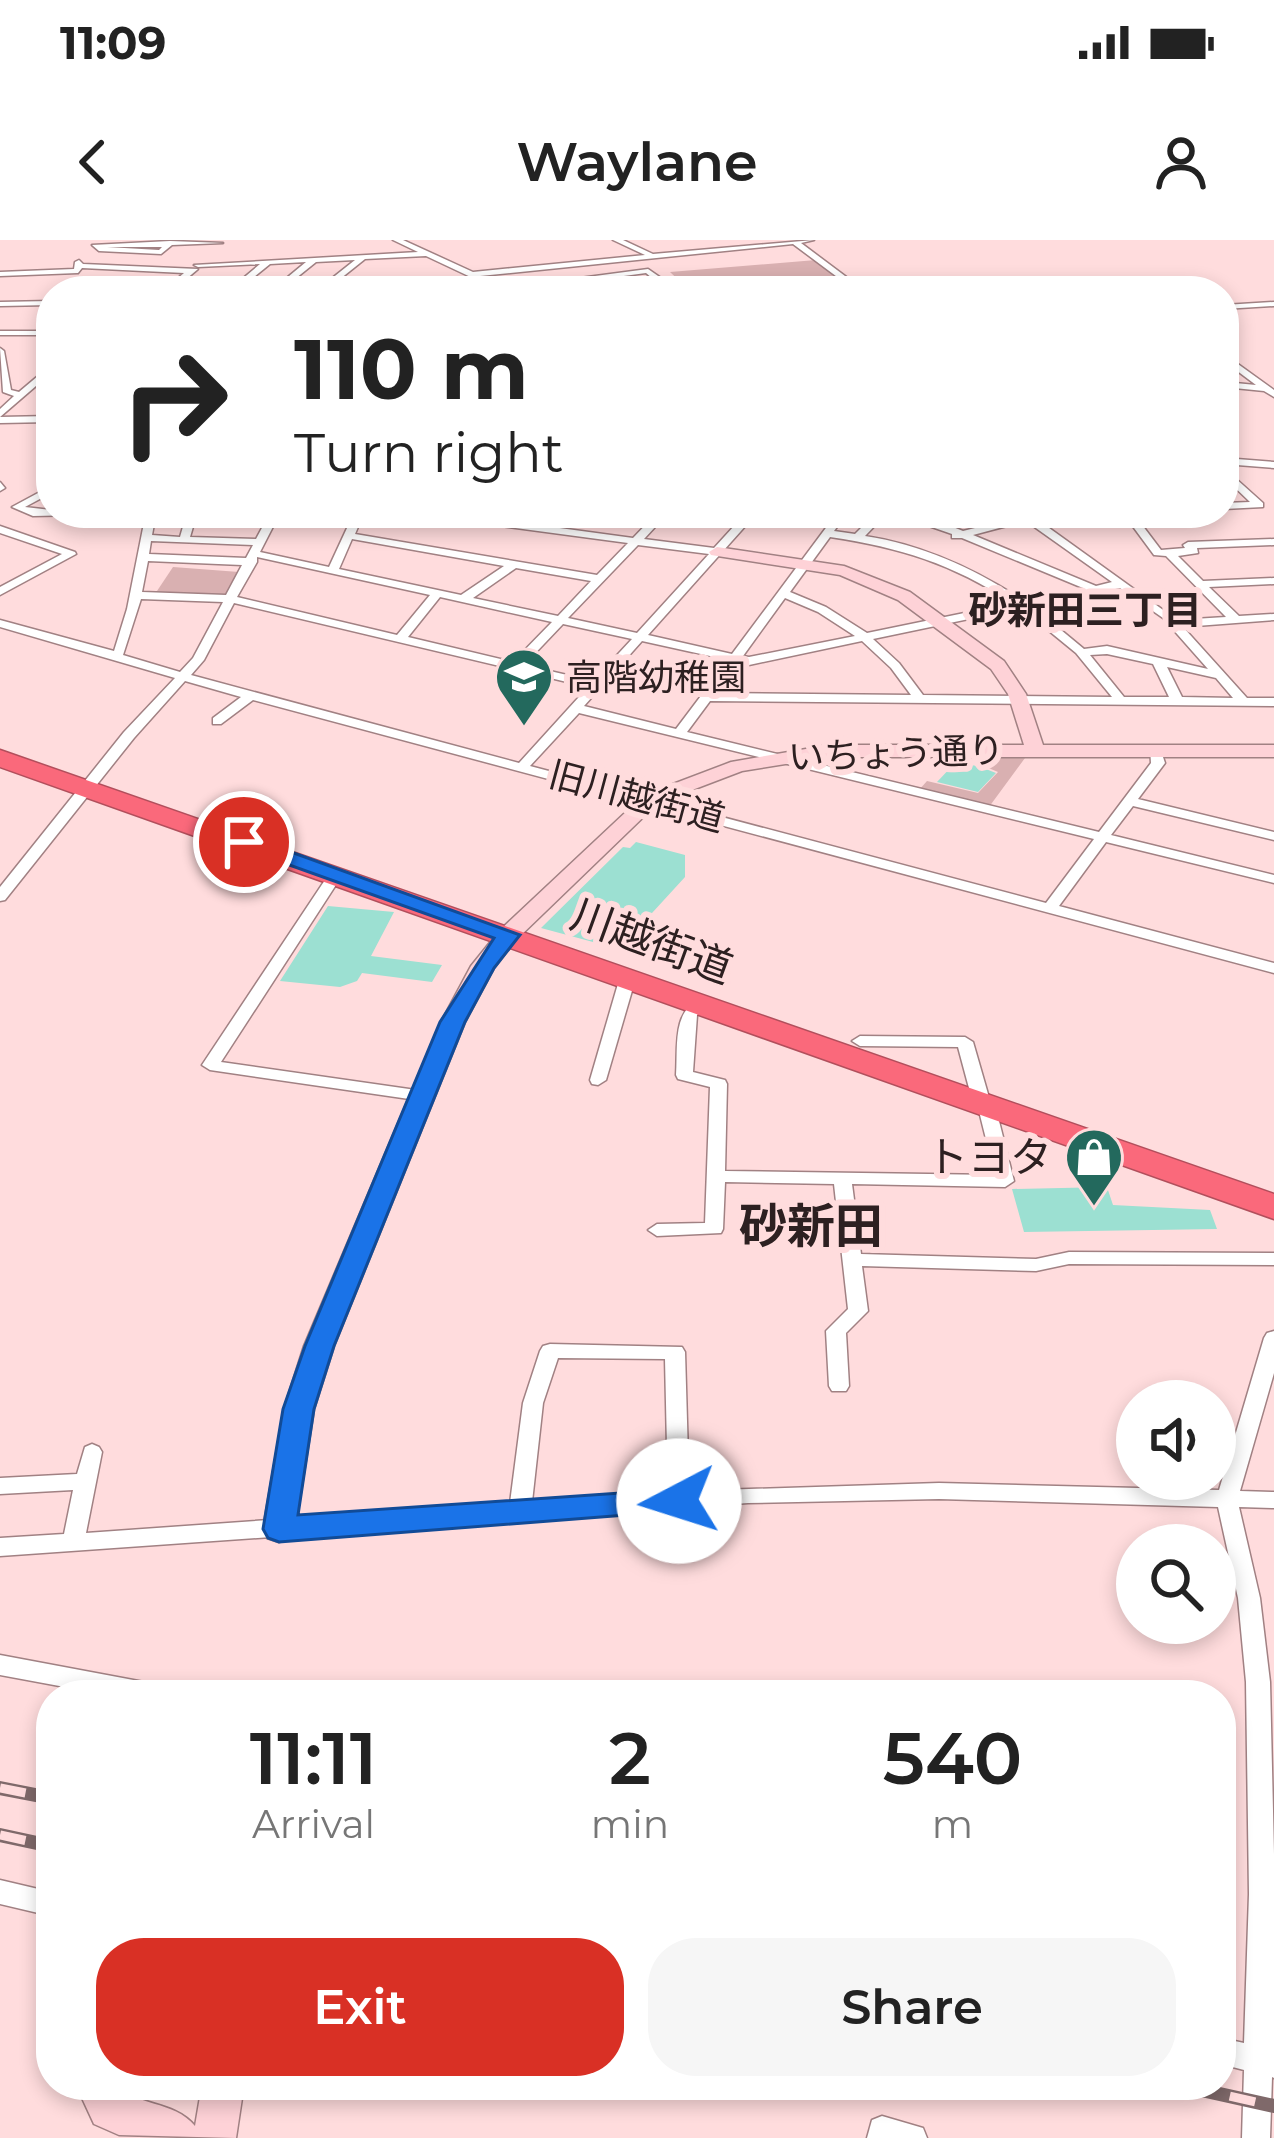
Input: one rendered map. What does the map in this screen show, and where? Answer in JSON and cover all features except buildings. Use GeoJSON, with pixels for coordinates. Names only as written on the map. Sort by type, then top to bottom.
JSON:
{"type":"FeatureCollection","features":[{"type":"Feature","properties":{"kind":"highway","name":"川越街道"},"geometry":{"type":"LineString","coordinates":[[0,758],[1274,1207]]}},
{"type":"Feature","properties":{"kind":"street"},"geometry":{"type":"LineString","coordinates":[[397,240],[468,276]]}},
{"type":"Feature","properties":{"kind":"street"},"geometry":{"type":"LineString","coordinates":[[617,240],[655,256]]}},
{"type":"Feature","properties":{"kind":"street"},"geometry":{"type":"LineString","coordinates":[[495,272],[810,240]]}},
{"type":"Feature","properties":{"kind":"street"},"geometry":{"type":"LineString","coordinates":[[795,242],[841,276]]}},
{"type":"Feature","properties":{"kind":"street"},"geometry":{"type":"LineString","coordinates":[[216,247],[167,250],[96,245],[99,249],[167,250],[216,247]]}},
{"type":"Feature","properties":{"kind":"street"},"geometry":{"type":"LineString","coordinates":[[185,276],[216,247]]}},
{"type":"Feature","properties":{"kind":"street"},"geometry":{"type":"LineString","coordinates":[[78,266],[195,268],[430,254]]}},
{"type":"Feature","properties":{"kind":"street"},"geometry":{"type":"LineString","coordinates":[[490,276],[533,254],[585,276]]}},
{"type":"Feature","properties":{"kind":"street"},"geometry":{"type":"LineString","coordinates":[[393,267],[407,256]]}},
{"type":"Feature","properties":{"kind":"street"},"geometry":{"type":"LineString","coordinates":[[339,276],[362,258]]}},
{"type":"Feature","properties":{"kind":"street"},"geometry":{"type":"LineString","coordinates":[[293,276],[314,260]]}},
{"type":"Feature","properties":{"kind":"street"},"geometry":{"type":"LineString","coordinates":[[0,264],[79,262],[78,272],[0,274]]}},
{"type":"Feature","properties":{"kind":"street"},"geometry":{"type":"LineString","coordinates":[[251,276],[268,262]]}},
{"type":"Feature","properties":{"kind":"street"},"geometry":{"type":"LineString","coordinates":[[113,267],[114,276]]}},
{"type":"Feature","properties":{"kind":"street"},"geometry":{"type":"LineString","coordinates":[[599,276],[648,272],[653,276]]}},
{"type":"Feature","properties":{"kind":"street"},"geometry":{"type":"LineString","coordinates":[[0,304],[36,303]]}},
{"type":"Feature","properties":{"kind":"street"},"geometry":{"type":"LineString","coordinates":[[1239,306],[1274,304]]}},
{"type":"Feature","properties":{"kind":"street"},"geometry":{"type":"LineString","coordinates":[[0,333],[36,333]]}},
{"type":"Feature","properties":{"kind":"street"},"geometry":{"type":"LineString","coordinates":[[0,351],[8,392],[19,394]]}},
{"type":"Feature","properties":{"kind":"street"},"geometry":{"type":"LineString","coordinates":[[1239,369],[1271,391]]}},
{"type":"Feature","properties":{"kind":"street"},"geometry":{"type":"LineString","coordinates":[[1,413],[36,382]]}},
{"type":"Feature","properties":{"kind":"street"},"geometry":{"type":"LineString","coordinates":[[1239,387],[1271,391]]}},
{"type":"Feature","properties":{"kind":"street"},"geometry":{"type":"LineString","coordinates":[[1,413],[36,416]]}},
{"type":"Feature","properties":{"kind":"street"},"geometry":{"type":"LineString","coordinates":[[1239,462],[1274,465]]}},
{"type":"Feature","properties":{"kind":"street"},"geometry":{"type":"LineString","coordinates":[[1239,486],[1258,505]]}},
{"type":"Feature","properties":{"kind":"street"},"geometry":{"type":"LineString","coordinates":[[36,497],[17,507],[36,514]]}},
{"type":"Feature","properties":{"kind":"street"},"geometry":{"type":"LineString","coordinates":[[1239,506],[1274,510]]}},
{"type":"Feature","properties":{"kind":"street"},"geometry":{"type":"LineString","coordinates":[[113,656],[119,653],[136,595],[147,528]]}},
{"type":"Feature","properties":{"kind":"street"},"geometry":{"type":"LineString","coordinates":[[184,540],[188,528]]}},
{"type":"Feature","properties":{"kind":"street"},"geometry":{"type":"LineString","coordinates":[[0,897],[198,660],[268,528]]}},
{"type":"Feature","properties":{"kind":"street"},"geometry":{"type":"LineString","coordinates":[[333,570],[354,528]]}},
{"type":"Feature","properties":{"kind":"street"},"geometry":{"type":"LineString","coordinates":[[542,528],[802,564],[881,583],[998,665],[1020,700],[1035,749]]}},
{"type":"Feature","properties":{"kind":"street"},"geometry":{"type":"LineString","coordinates":[[516,666],[649,528]]}},
{"type":"Feature","properties":{"kind":"street"},"geometry":{"type":"LineString","coordinates":[[524,765],[739,528]]}},
{"type":"Feature","properties":{"kind":"street"},"geometry":{"type":"LineString","coordinates":[[680,733],[832,528]]}},
{"type":"Feature","properties":{"kind":"street"},"geometry":{"type":"LineString","coordinates":[[857,538],[867,528]]}},
{"type":"Feature","properties":{"kind":"street"},"geometry":{"type":"LineString","coordinates":[[896,545],[912,528]]}},
{"type":"Feature","properties":{"kind":"street"},"geometry":{"type":"LineString","coordinates":[[940,528],[1094,589]]}},
{"type":"Feature","properties":{"kind":"street"},"geometry":{"type":"LineString","coordinates":[[956,536],[983,528]]}},
{"type":"Feature","properties":{"kind":"street"},"geometry":{"type":"LineString","coordinates":[[1041,528],[1174,624],[1243,701]]}},
{"type":"Feature","properties":{"kind":"street"},"geometry":{"type":"LineString","coordinates":[[1139,528],[1158,553],[1194,550],[1188,545],[1274,540]]}},
{"type":"Feature","properties":{"kind":"street"},"geometry":{"type":"LineString","coordinates":[[0,529],[71,554],[0,592]]}},
{"type":"Feature","properties":{"kind":"street"},"geometry":{"type":"LineString","coordinates":[[828,533],[896,545],[950,564],[1085,652],[1121,701]]}},
{"type":"Feature","properties":{"kind":"street"},"geometry":{"type":"LineString","coordinates":[[351,536],[598,579]]}},
{"type":"Feature","properties":{"kind":"street"},"geometry":{"type":"LineString","coordinates":[[145,538],[257,552],[735,660],[1120,584]]}},
{"type":"Feature","properties":{"kind":"street"},"geometry":{"type":"LineString","coordinates":[[142,556],[257,552]]}},
{"type":"Feature","properties":{"kind":"street"},"geometry":{"type":"LineString","coordinates":[[1169,553],[1235,620]]}},
{"type":"Feature","properties":{"kind":"street"},"geometry":{"type":"LineString","coordinates":[[463,599],[513,565]]}},
{"type":"Feature","properties":{"kind":"street"},"geometry":{"type":"LineString","coordinates":[[1200,584],[1274,580]]}},
{"type":"Feature","properties":{"kind":"street"},"geometry":{"type":"LineString","coordinates":[[401,638],[438,593]]}},
{"type":"Feature","properties":{"kind":"street"},"geometry":{"type":"LineString","coordinates":[[782,593],[812,604],[902,669],[920,700]]}},
{"type":"Feature","properties":{"kind":"street"},"geometry":{"type":"LineString","coordinates":[[136,595],[231,599],[598,686]]}},
{"type":"Feature","properties":{"kind":"street"},"geometry":{"type":"LineString","coordinates":[[1174,624],[1273,618]]}},
{"type":"Feature","properties":{"kind":"street","name":"旧川越街道"},"geometry":{"type":"LineString","coordinates":[[0,623],[182,677],[1274,968]]}},
{"type":"Feature","properties":{"kind":"street"},"geometry":{"type":"LineString","coordinates":[[1085,652],[1107,650],[1219,675]]}},
{"type":"Feature","properties":{"kind":"street"},"geometry":{"type":"LineString","coordinates":[[1158,662],[1177,701]]}},
{"type":"Feature","properties":{"kind":"street"},"geometry":{"type":"LineString","coordinates":[[217,722],[252,695]]}},
{"type":"Feature","properties":{"kind":"street"},"geometry":{"type":"LineString","coordinates":[[707,698],[1274,702]]}},
{"type":"Feature","properties":{"kind":"street"},"geometry":{"type":"LineString","coordinates":[[579,709],[1274,879]]}},
{"type":"Feature","properties":{"kind":"street","name":"いちょう通り"},"geometry":{"type":"LineString","coordinates":[[279,1529],[299,1409],[320,1346],[453,1022],[483,966],[508,935],[651,799],[708,775],[776,757],[860,750],[1272,756]]}},
{"type":"Feature","properties":{"kind":"street"},"geometry":{"type":"LineString","coordinates":[[1050,908],[1158,763],[1156,751]]}},
{"type":"Feature","properties":{"kind":"street"},"geometry":{"type":"LineString","coordinates":[[1128,801],[1274,836]]}},
{"type":"Feature","properties":{"kind":"street"},"geometry":{"type":"LineString","coordinates":[[336,874],[210,1065],[423,1096]]}},
{"type":"Feature","properties":{"kind":"street"},"geometry":{"type":"LineString","coordinates":[[598,1080],[628,977]]}},
{"type":"Feature","properties":{"kind":"street"},"geometry":{"type":"LineString","coordinates":[[657,1230],[714,1229],[719,1084],[683,1076],[689,1014],[700,1003]]}},
{"type":"Feature","properties":{"kind":"street"},"geometry":{"type":"LineString","coordinates":[[716,1176],[1008,1180],[965,1042],[860,1041]]}},
{"type":"Feature","properties":{"kind":"street"},"geometry":{"type":"LineString","coordinates":[[839,1386],[836,1331],[858,1311],[843,1180]]}},
{"type":"Feature","properties":{"kind":"street"},"geometry":{"type":"LineString","coordinates":[[853,1260],[1036,1264],[1069,1258],[1274,1259]]}},
{"type":"Feature","properties":{"kind":"street"},"geometry":{"type":"LineString","coordinates":[[1236,1469],[1274,1338]]}},
{"type":"Feature","properties":{"kind":"street"},"geometry":{"type":"LineString","coordinates":[[520,1514],[533,1402],[550,1352],[675,1352],[679,1501]]}},
{"type":"Feature","properties":{"kind":"street"},"geometry":{"type":"LineString","coordinates":[[74,1541],[92,1452]]}},
{"type":"Feature","properties":{"kind":"street"},"geometry":{"type":"LineString","coordinates":[[0,1486],[86,1481]]}},
{"type":"Feature","properties":{"kind":"street"},"geometry":{"type":"LineString","coordinates":[[0,1547],[679,1501],[940,1491],[1116,1497]]}},
{"type":"Feature","properties":{"kind":"street"},"geometry":{"type":"LineString","coordinates":[[1227,1500],[1249,1598],[1258,1682],[1268,1896],[1262,2134]]}},
{"type":"Feature","properties":{"kind":"street"},"geometry":{"type":"LineString","coordinates":[[1236,1500],[1274,1500]]}},
{"type":"Feature","properties":{"kind":"street"},"geometry":{"type":"LineString","coordinates":[[0,1665],[80,1680]]}},
{"type":"Feature","properties":{"kind":"street"},"geometry":{"type":"LineString","coordinates":[[0,1892],[36,1900]]}},
{"type":"Feature","properties":{"kind":"street"},"geometry":{"type":"LineString","coordinates":[[1236,2055],[1266,2062]]}},
{"type":"Feature","properties":{"kind":"street"},"geometry":{"type":"LineString","coordinates":[[100,2100],[111,2112],[166,2123],[178,2138]]}},
{"type":"Feature","properties":{"kind":"street"},"geometry":{"type":"LineString","coordinates":[[214,2138],[220,2100]]}},
{"type":"Feature","properties":{"kind":"street"},"geometry":{"type":"LineString","coordinates":[[881,2138],[882,2130],[913,2138]]}},
{"type":"Feature","properties":{"kind":"shaded area"},"geometry":{"type":"Polygon","coordinates":[[[816,260],[836,276],[674,276],[670,272],[816,260]]]}},
{"type":"Feature","properties":{"kind":"shaded area"},"geometry":{"type":"Polygon","coordinates":[[[173,567],[239,572],[225,596],[155,594],[173,567]]]}},
{"type":"Feature","properties":{"kind":"shaded area"},"geometry":{"type":"Polygon","coordinates":[[[993,758],[1025,758],[989,807],[919,790],[927,781],[978,793],[998,772],[979,764],[993,758]]]}},
{"type":"Feature","properties":{"kind":"railway"},"geometry":{"type":"LineString","coordinates":[[0,1788],[36,1795]]}},
{"type":"Feature","properties":{"kind":"railway"},"geometry":{"type":"LineString","coordinates":[[0,1835],[36,1843]]}},
{"type":"Feature","properties":{"kind":"railway"},"geometry":{"type":"LineString","coordinates":[[1236,2098],[1274,2106]]}},
{"type":"Feature","properties":{"kind":"place","name":"高階幼稚園"},"geometry":{"type":"Point","coordinates":[524,728]}},
{"type":"Feature","properties":{"kind":"place","name":"トヨタ"},"geometry":{"type":"Point","coordinates":[1094,1208]}},
{"type":"Feature","properties":{"kind":"district","name":"砂新田三丁目"},"geometry":{"type":"Point","coordinates":[1085,610]}},
{"type":"Feature","properties":{"kind":"district","name":"砂新田"},"geometry":{"type":"Point","coordinates":[811,1226]}},
{"type":"Feature","properties":{"kind":"route"},"geometry":{"type":"LineString","coordinates":[[244,842],[508,935],[483,966],[453,1022],[320,1346],[299,1409],[279,1529],[679,1501]]}}]}
